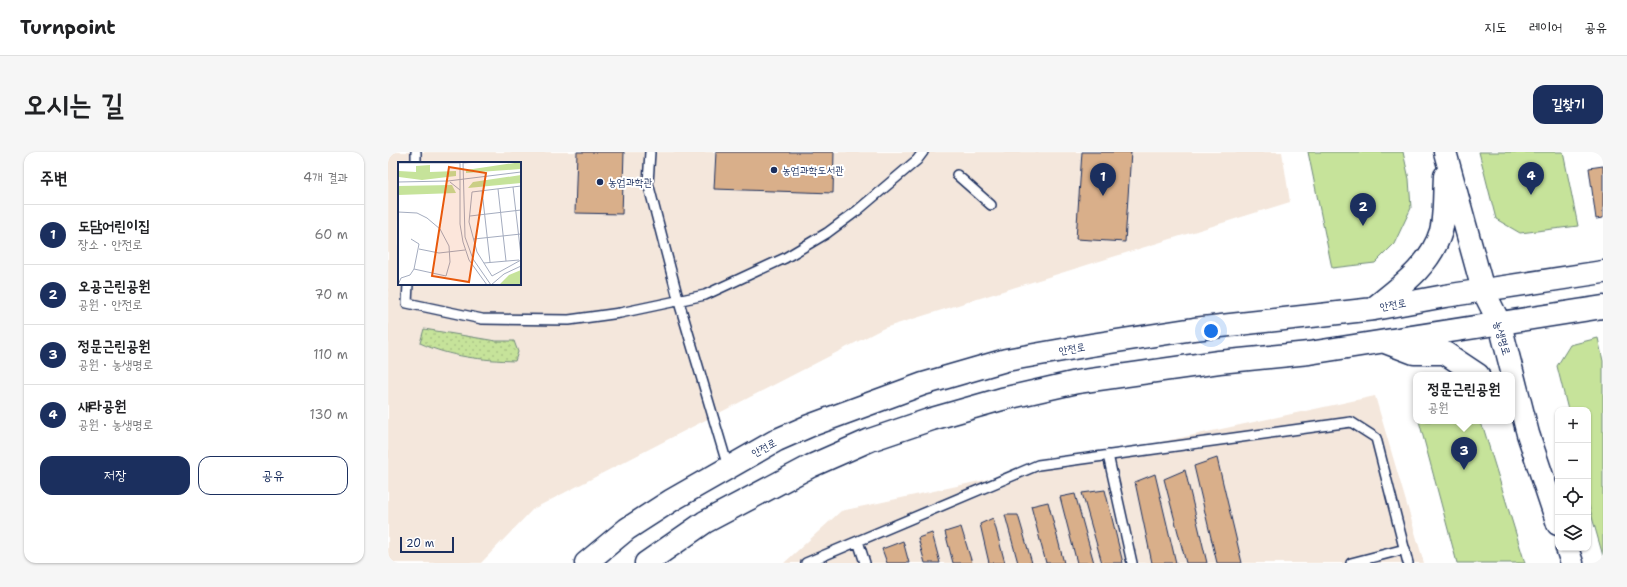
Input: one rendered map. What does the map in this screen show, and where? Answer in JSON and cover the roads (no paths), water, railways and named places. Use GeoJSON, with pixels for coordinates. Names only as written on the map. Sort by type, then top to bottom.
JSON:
{"type":"FeatureCollection","features":[{"type":"Feature","properties":{"kind":"street","name":"농생명로"},"geometry":{"type":"LineString","coordinates":[[1446,155],[1483,290],[1500,324],[1511,372]]}},
{"type":"Feature","properties":{"kind":"street"},"geometry":{"type":"LineString","coordinates":[[1374,309],[1407,281],[1431,254],[1441,231],[1446,155]]}},
{"type":"Feature","properties":{"kind":"street","name":"안전로"},"geometry":{"type":"LineString","coordinates":[[586,563],[627,529],[728,467],[777,440],[809,426],[923,384],[1006,360],[1194,329],[1374,309],[1483,290],[1603,272]]}},
{"type":"Feature","properties":{"kind":"street"},"geometry":{"type":"LineString","coordinates":[[646,563],[705,522],[811,466],[870,440],[932,419],[1002,399],[1077,382],[1219,362],[1309,353],[1603,307]]}},
{"type":"Feature","properties":{"kind":"street"},"geometry":{"type":"LineString","coordinates":[[1382,341],[1414,353],[1446,353],[1474,372]]}},
{"type":"Feature","properties":{"kind":"street","name":"농생명로"},"geometry":{"type":"LineString","coordinates":[[1515,390],[1555,515]]}},
{"type":"Feature","properties":{"kind":"street"},"geometry":{"type":"LineString","coordinates":[[1568,551],[1572,563]]}},
{"type":"Feature","properties":{"kind":"lane"},"geometry":{"type":"LineString","coordinates":[[650,152],[648,182],[679,302],[728,467]]}},
{"type":"Feature","properties":{"kind":"lane"},"geometry":{"type":"LineString","coordinates":[[408,285],[407,303],[482,319],[569,320],[679,302],[705,295],[737,281],[785,258],[826,233],[858,210],[916,160],[923,152]]}},
{"type":"Feature","properties":{"kind":"lane"},"geometry":{"type":"LineString","coordinates":[[957,175],[991,205]]}},
{"type":"Feature","properties":{"kind":"lane"},"geometry":{"type":"LineString","coordinates":[[806,563],[1038,465],[1351,422],[1376,438],[1408,563]]}},
{"type":"Feature","properties":{"kind":"lane"},"geometry":{"type":"LineString","coordinates":[[1108,455],[1132,563]]}},
{"type":"Feature","properties":{"kind":"lane"},"geometry":{"type":"LineString","coordinates":[[858,541],[865,563]]}},
{"type":"Feature","properties":{"kind":"lane"},"geometry":{"type":"LineString","coordinates":[[1351,563],[1405,549]]}},
{"type":"Feature","properties":{"kind":"place","name":"농업과학도서관"},"geometry":{"type":"Point","coordinates":[774,170]}},
{"type":"Feature","properties":{"kind":"place","name":"농업과학관"},"geometry":{"type":"Point","coordinates":[600,182]}},
{"type":"Feature","properties":{"kind":"place","name":"새라공원"},"geometry":{"type":"Point","coordinates":[1531,195]}},
{"type":"Feature","properties":{"kind":"place","name":"도담어린이집"},"geometry":{"type":"Point","coordinates":[1103,196]}},
{"type":"Feature","properties":{"kind":"place","name":"오공근린공원"},"geometry":{"type":"Point","coordinates":[1363,226]}},
{"type":"Feature","properties":{"kind":"place","name":"정문근린공원"},"geometry":{"type":"Point","coordinates":[1464,470]}}]}
